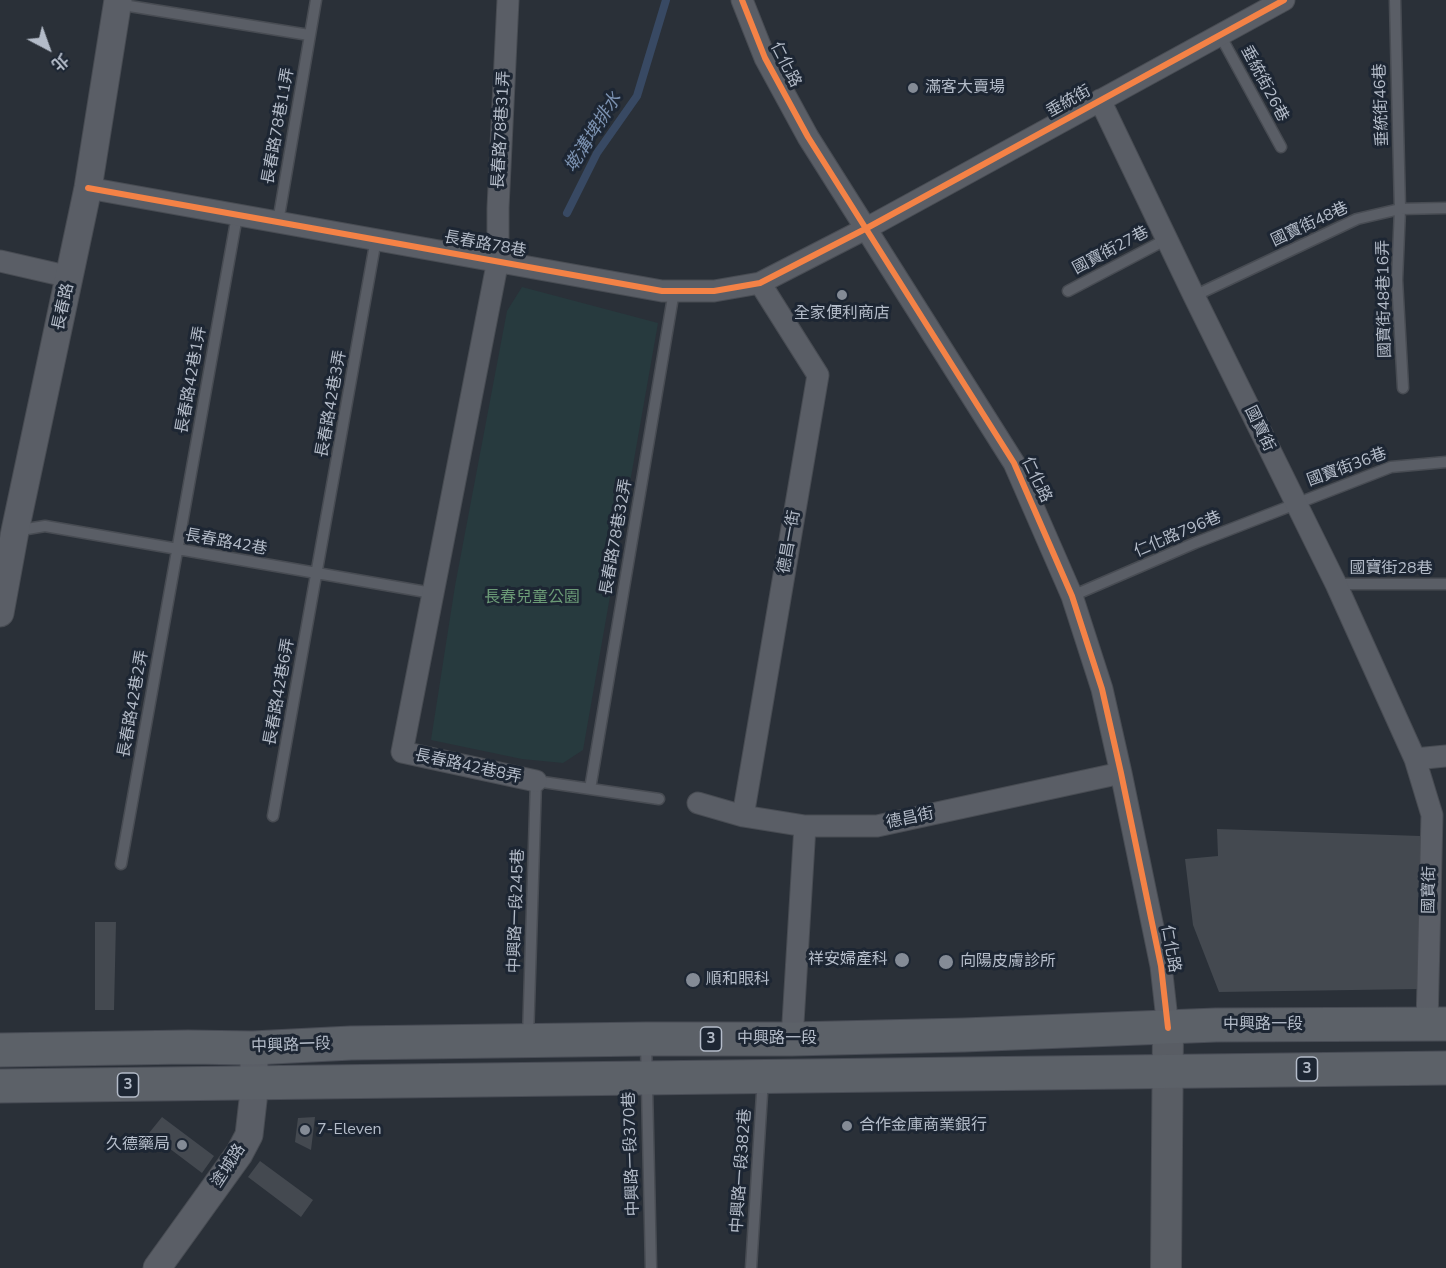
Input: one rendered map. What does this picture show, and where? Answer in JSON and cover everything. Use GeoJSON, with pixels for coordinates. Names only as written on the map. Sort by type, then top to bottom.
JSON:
{"type":"FeatureCollection","features":[{"type":"Feature","properties":{"kind":"main road","name":"中興路一段"},"geometry":{"type":"LineString","coordinates":[[0,1050],[253,1048],[351,1043],[792,1039],[1216,1025],[1437,1024]]}},
{"type":"Feature","properties":{"kind":"main road","name":"仁化路"},"geometry":{"type":"LineString","coordinates":[[1166,1268],[1168,1028]]}},
{"type":"Feature","properties":{"kind":"main road","name":"3"},"geometry":{"type":"LineString","coordinates":[[0,1086],[1446,1068]]}},
{"type":"Feature","properties":{"kind":"street","name":"長春路78巷31弄"},"geometry":{"type":"LineString","coordinates":[[432,593],[498,260],[498,208],[508,0]]}},
{"type":"Feature","properties":{"kind":"street","name":"仁化路"},"geometry":{"type":"LineString","coordinates":[[741,0],[765,58],[808,137],[1014,463],[1072,596],[1102,689],[1121,773],[1161,966],[1168,1028]]}},
{"type":"Feature","properties":{"kind":"street","name":"垂統街"},"geometry":{"type":"LineString","coordinates":[[867,228],[1220,35],[1253,8],[1284,0]]}},
{"type":"Feature","properties":{"kind":"street","name":"長春路"},"geometry":{"type":"LineString","coordinates":[[0,613],[8,530],[70,277],[88,188],[117,2]]}},
{"type":"Feature","properties":{"kind":"street","name":"國寶街"},"geometry":{"type":"LineString","coordinates":[[1100,100],[1336,584],[1415,759],[1432,814],[1437,1024]]}},
{"type":"Feature","properties":{"kind":"street","name":"長春路78巷"},"geometry":{"type":"LineString","coordinates":[[88,188],[662,291],[714,291],[760,283],[867,228]]}},
{"type":"Feature","properties":{"kind":"street"},"geometry":{"type":"LineString","coordinates":[[0,261],[70,277]]}},
{"type":"Feature","properties":{"kind":"street","name":"德昌一街"},"geometry":{"type":"LineString","coordinates":[[743,816],[818,375],[760,283]]}},
{"type":"Feature","properties":{"kind":"street","name":"長春路42巷8弄"},"geometry":{"type":"LineString","coordinates":[[432,593],[402,752],[536,781]]}},
{"type":"Feature","properties":{"kind":"street"},"geometry":{"type":"LineString","coordinates":[[1415,759],[1446,756]]}},
{"type":"Feature","properties":{"kind":"street","name":"德昌街"},"geometry":{"type":"LineString","coordinates":[[698,803],[743,816],[805,826],[877,826],[1121,773]]}},
{"type":"Feature","properties":{"kind":"street"},"geometry":{"type":"LineString","coordinates":[[792,1039],[805,826]]}},
{"type":"Feature","properties":{"kind":"street","name":"塗城路"},"geometry":{"type":"LineString","coordinates":[[158,1268],[239,1154],[249,1135],[255,1083],[253,1048]]}},
{"type":"Feature","properties":{"kind":"lane","name":"長春路78巷11弄"},"geometry":{"type":"LineString","coordinates":[[278,222],[316,0]]}},
{"type":"Feature","properties":{"kind":"lane","name":"垂統街46巷"},"geometry":{"type":"LineString","coordinates":[[1395,0],[1400,209]]}},
{"type":"Feature","properties":{"kind":"lane"},"geometry":{"type":"LineString","coordinates":[[117,2],[309,34]]}},
{"type":"Feature","properties":{"kind":"lane","name":"垂統街26巷"},"geometry":{"type":"LineString","coordinates":[[1220,35],[1281,147]]}},
{"type":"Feature","properties":{"kind":"lane","name":"國寶街48巷"},"geometry":{"type":"LineString","coordinates":[[1194,296],[1357,219],[1400,209],[1446,208]]}},
{"type":"Feature","properties":{"kind":"lane","name":"國寶街48巷16弄"},"geometry":{"type":"LineString","coordinates":[[1400,209],[1397,280],[1402,388]]}},
{"type":"Feature","properties":{"kind":"lane","name":"長春路42巷1弄"},"geometry":{"type":"LineString","coordinates":[[177,549],[237,216]]}},
{"type":"Feature","properties":{"kind":"lane","name":"國寶街27巷"},"geometry":{"type":"LineString","coordinates":[[1068,291],[1167,238]]}},
{"type":"Feature","properties":{"kind":"lane","name":"長春路42巷3弄"},"geometry":{"type":"LineString","coordinates":[[316,574],[376,239]]}},
{"type":"Feature","properties":{"kind":"lane","name":"長春路78巷32弄"},"geometry":{"type":"LineString","coordinates":[[591,789],[674,291]]}},
{"type":"Feature","properties":{"kind":"lane","name":"國寶街36巷"},"geometry":{"type":"LineString","coordinates":[[1295,503],[1391,467],[1446,462]]}},
{"type":"Feature","properties":{"kind":"lane","name":"仁化路796巷"},"geometry":{"type":"LineString","coordinates":[[1072,596],[1295,503]]}},
{"type":"Feature","properties":{"kind":"lane","name":"長春路42巷"},"geometry":{"type":"LineString","coordinates":[[8,530],[45,526],[432,593]]}},
{"type":"Feature","properties":{"kind":"lane","name":"長春路42巷2弄"},"geometry":{"type":"LineString","coordinates":[[121,864],[177,549]]}},
{"type":"Feature","properties":{"kind":"lane","name":"長春路42巷6弄"},"geometry":{"type":"LineString","coordinates":[[273,816],[316,574]]}},
{"type":"Feature","properties":{"kind":"lane","name":"國寶街28巷"},"geometry":{"type":"LineString","coordinates":[[1336,584],[1446,585]]}},
{"type":"Feature","properties":{"kind":"lane","name":"長春路42巷8弄"},"geometry":{"type":"LineString","coordinates":[[536,781],[659,799]]}},
{"type":"Feature","properties":{"kind":"lane","name":"中興路一段245巷"},"geometry":{"type":"LineString","coordinates":[[528,1041],[536,781]]}},
{"type":"Feature","properties":{"kind":"lane","name":"中興路一段370巷"},"geometry":{"type":"LineString","coordinates":[[646,1039],[645,1077],[651,1268]]}},
{"type":"Feature","properties":{"kind":"lane","name":"中興路一段382巷"},"geometry":{"type":"LineString","coordinates":[[751,1268],[763,1075]]}},
{"type":"Feature","properties":{"kind":"green space","name":"長春兒童公園"},"geometry":{"type":"Polygon","coordinates":[[[522,287],[658,323],[583,750],[563,763],[522,759],[431,740],[455,586],[507,311],[522,287]]]}},
{"type":"Feature","properties":{"kind":"building"},"geometry":{"type":"Polygon","coordinates":[[[1217,829],[1420,836],[1420,989],[1219,992],[1193,925],[1185,859],[1218,856],[1217,829]]]}},
{"type":"Feature","properties":{"kind":"building"},"geometry":{"type":"Polygon","coordinates":[[[95,922],[116,922],[114,1010],[95,1010],[95,922]]]}},
{"type":"Feature","properties":{"kind":"building","name":"久德藥局"},"geometry":{"type":"Polygon","coordinates":[[[162,1117],[214,1156],[202,1173],[149,1133],[162,1117]]]}},
{"type":"Feature","properties":{"kind":"building","name":"7-Eleven"},"geometry":{"type":"Polygon","coordinates":[[[315,1117],[311,1150],[295,1142],[298,1118],[315,1117]]]}},
{"type":"Feature","properties":{"kind":"building"},"geometry":{"type":"Polygon","coordinates":[[[260,1161],[313,1200],[301,1217],[248,1177],[260,1161]]]}},
{"type":"Feature","properties":{"kind":"waterway","name":"墘溝埤排水"},"geometry":{"type":"LineString","coordinates":[[567,213],[597,153],[637,96],[666,0]]}},
{"type":"Feature","properties":{"kind":"cycle path"},"geometry":{"type":"LineString","coordinates":[[742,0],[765,58],[808,137],[1014,463],[1072,596],[1102,689],[1121,773],[1161,966],[1168,1028]]}},
{"type":"Feature","properties":{"kind":"cycle path"},"geometry":{"type":"LineString","coordinates":[[88,188],[662,291],[714,291],[760,283],[867,228],[1284,0]]}},
{"type":"Feature","properties":{"kind":"place","name":"滿客大賣場"},"geometry":{"type":"Point","coordinates":[913,88]}},
{"type":"Feature","properties":{"kind":"place","name":"全家便利商店"},"geometry":{"type":"Point","coordinates":[842,295]}},
{"type":"Feature","properties":{"kind":"place","name":"祥安婦產科"},"geometry":{"type":"Point","coordinates":[902,960]}},
{"type":"Feature","properties":{"kind":"place","name":"向陽皮膚診所"},"geometry":{"type":"Point","coordinates":[946,962]}},
{"type":"Feature","properties":{"kind":"place","name":"順和眼科"},"geometry":{"type":"Point","coordinates":[693,980]}},
{"type":"Feature","properties":{"kind":"place","name":"合作金庫商業銀行"},"geometry":{"type":"Point","coordinates":[847,1126]}},
{"type":"Feature","properties":{"kind":"place","name":"7-Eleven"},"geometry":{"type":"Point","coordinates":[305,1130]}},
{"type":"Feature","properties":{"kind":"place","name":"久德藥局"},"geometry":{"type":"Point","coordinates":[182,1145]}}]}
